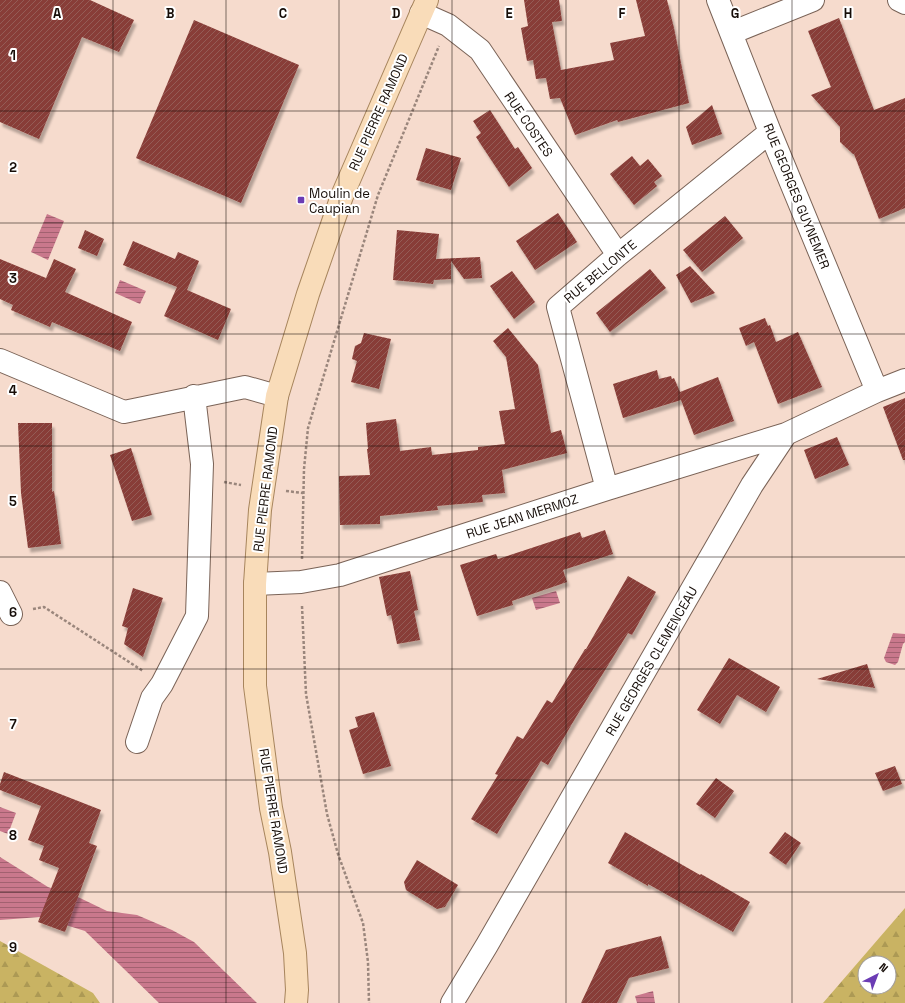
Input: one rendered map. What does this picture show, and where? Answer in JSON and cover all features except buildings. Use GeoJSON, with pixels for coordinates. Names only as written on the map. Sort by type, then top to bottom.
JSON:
{"type":"FeatureCollection","features":[{"type":"Feature","properties":{"kind":"main road","name":"RUE PIERRE RAMOND"},"geometry":{"type":"LineString","coordinates":[[296,1003],[297,990],[295,953],[280,852],[271,808],[255,686],[255,584],[260,510],[277,396],[308,294],[342,196],[424,7]]}},
{"type":"Feature","properties":{"kind":"street","name":"RUE GEORGES GUYNEMER"},"geometry":{"type":"LineString","coordinates":[[718,0],[770,132],[877,391]]}},
{"type":"Feature","properties":{"kind":"street"},"geometry":{"type":"LineString","coordinates":[[731,33],[813,0]]}},
{"type":"Feature","properties":{"kind":"street"},"geometry":{"type":"LineString","coordinates":[[899,0],[905,3]]}},
{"type":"Feature","properties":{"kind":"street","name":"RUE COSTES"},"geometry":{"type":"LineString","coordinates":[[424,7],[480,50],[618,255]]}},
{"type":"Feature","properties":{"kind":"street","name":"RUE BELLONTE"},"geometry":{"type":"LineString","coordinates":[[606,489],[558,307],[618,255],[770,132]]}},
{"type":"Feature","properties":{"kind":"street"},"geometry":{"type":"LineString","coordinates":[[0,360],[124,412],[245,386],[277,396]]}},
{"type":"Feature","properties":{"kind":"street"},"geometry":{"type":"LineString","coordinates":[[786,434],[877,391],[905,380]]}},
{"type":"Feature","properties":{"kind":"street"},"geometry":{"type":"LineString","coordinates":[[137,742],[152,698],[162,684],[197,616],[202,464],[194,396]]}},
{"type":"Feature","properties":{"kind":"street","name":"RUE JEAN MERMOZ"},"geometry":{"type":"LineString","coordinates":[[255,584],[301,582],[340,575],[606,489],[786,434]]}},
{"type":"Feature","properties":{"kind":"street","name":"RUE GEORGES CLEMENCEAU"},"geometry":{"type":"LineString","coordinates":[[452,1003],[487,945],[752,485],[786,434]]}},
{"type":"Feature","properties":{"kind":"street"},"geometry":{"type":"LineString","coordinates":[[0,592],[11,614]]}},
{"type":"Feature","properties":{"kind":"path"},"geometry":{"type":"LineString","coordinates":[[369,1003],[368,962],[363,923],[338,854],[327,814],[306,694],[301,582],[304,469],[308,428],[378,195],[448,25]]}},
{"type":"Feature","properties":{"kind":"path"},"geometry":{"type":"LineString","coordinates":[[218,482],[303,493]]}},
{"type":"Feature","properties":{"kind":"path"},"geometry":{"type":"LineString","coordinates":[[11,614],[44,607],[162,684]]}},
{"type":"Feature","properties":{"kind":"green space"},"geometry":{"type":"Polygon","coordinates":[[[905,908],[905,1003],[823,1003],[857,964],[857,995],[897,995],[897,955],[864,955],[905,908]]]}},
{"type":"Feature","properties":{"kind":"green space"},"geometry":{"type":"Polygon","coordinates":[[[0,941],[93,993],[100,1003],[0,1003],[0,941]]]}},
{"type":"Feature","properties":{"kind":"shaded area"},"geometry":{"type":"Polygon","coordinates":[[[47,214],[64,221],[48,260],[31,252],[47,214]]]}},
{"type":"Feature","properties":{"kind":"shaded area"},"geometry":{"type":"Polygon","coordinates":[[[120,280],[146,291],[140,304],[115,293],[120,280]]]}},
{"type":"Feature","properties":{"kind":"shaded area"},"geometry":{"type":"Polygon","coordinates":[[[556,591],[560,603],[536,610],[532,598],[556,591]]]}},
{"type":"Feature","properties":{"kind":"shaded area"},"geometry":{"type":"Polygon","coordinates":[[[893,633],[905,634],[905,642],[903,644],[898,662],[895,665],[886,662],[884,658],[893,633]]]}},
{"type":"Feature","properties":{"kind":"shaded area"},"geometry":{"type":"Polygon","coordinates":[[[0,807],[16,813],[8,834],[0,831],[0,807]]]}},
{"type":"Feature","properties":{"kind":"shaded area"},"geometry":{"type":"Polygon","coordinates":[[[0,857],[48,887],[80,898],[107,911],[137,915],[172,930],[194,942],[257,1003],[159,1003],[85,931],[40,917],[0,920],[0,857]]]}},
{"type":"Feature","properties":{"kind":"shaded area"},"geometry":{"type":"Polygon","coordinates":[[[653,991],[655,1003],[637,1003],[635,996],[653,991]]]}},
{"type":"Feature","properties":{"kind":"place","name":"Moulin de Caupian"},"geometry":{"type":"Point","coordinates":[301,200]}}]}
